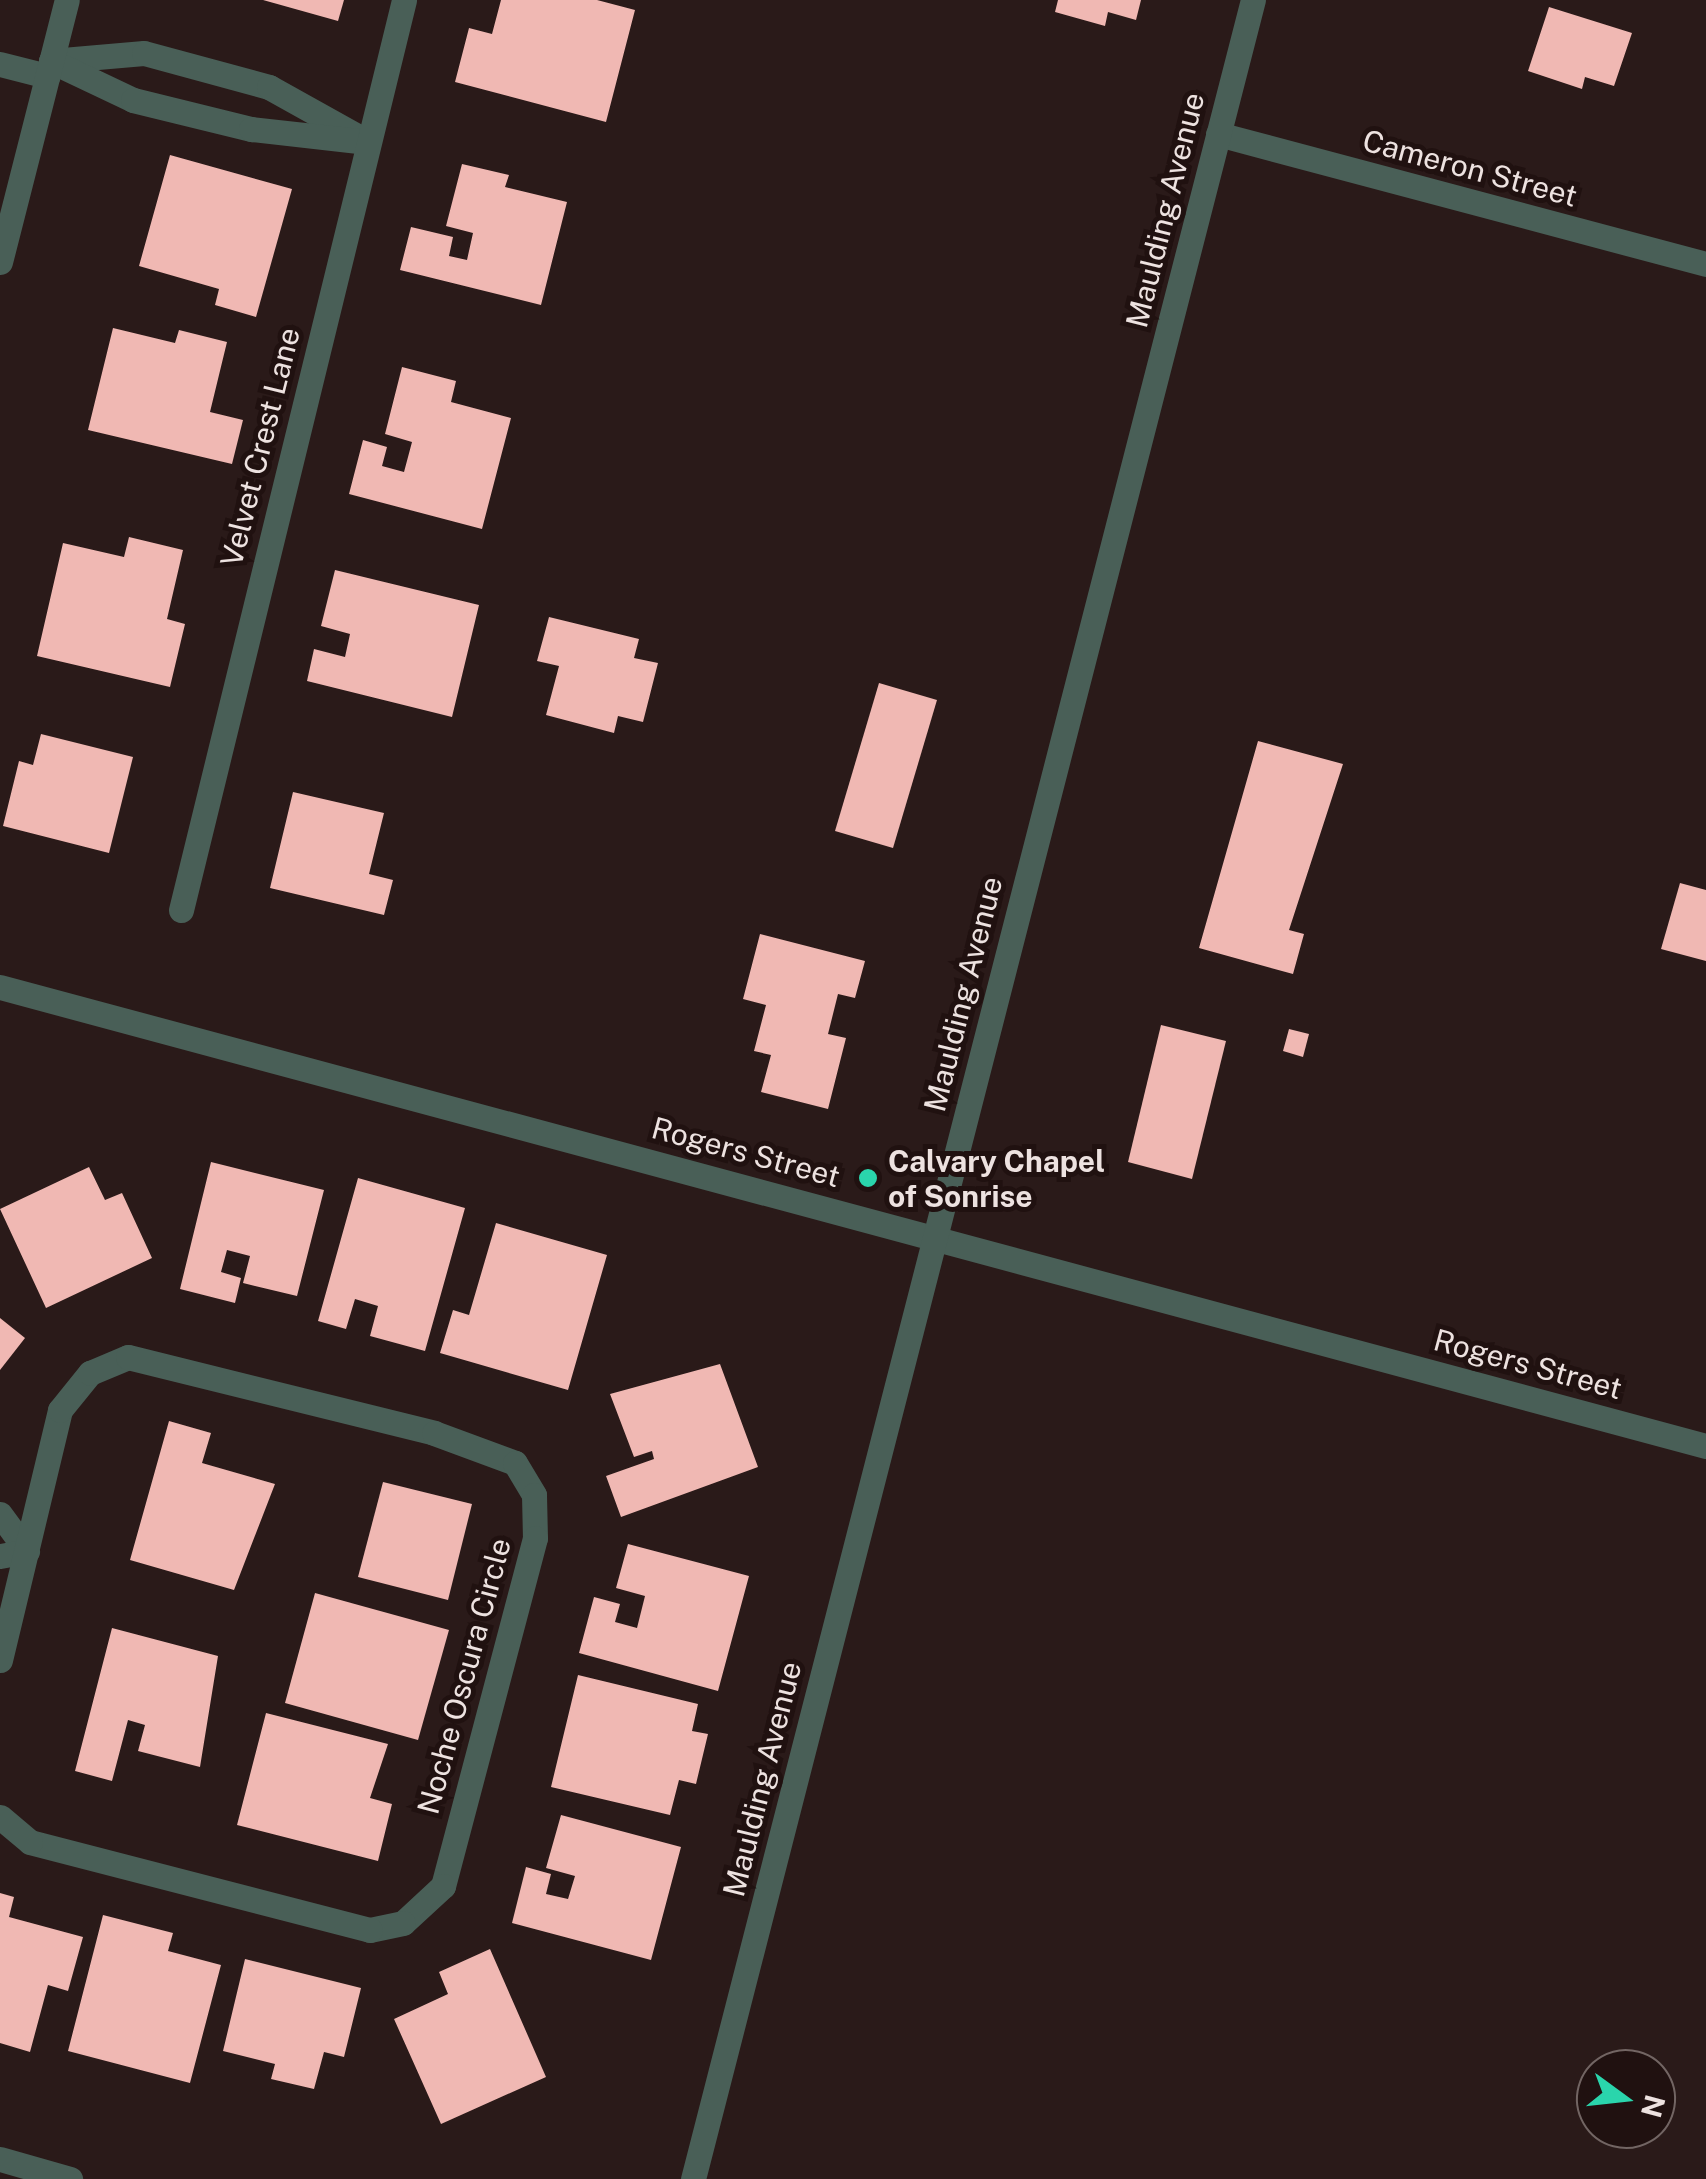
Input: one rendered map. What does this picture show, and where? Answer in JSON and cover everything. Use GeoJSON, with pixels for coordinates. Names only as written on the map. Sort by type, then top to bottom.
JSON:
{"type":"FeatureCollection","features":[{"type":"Feature","properties":{"kind":"street"},"geometry":{"type":"LineString","coordinates":[[0,262],[67,0]]}},
{"type":"Feature","properties":{"kind":"street","name":"Velvet Crest Lane"},"geometry":{"type":"LineString","coordinates":[[181,910],[404,0]]}},
{"type":"Feature","properties":{"kind":"street","name":"Maulding Avenue"},"geometry":{"type":"LineString","coordinates":[[693,2179],[1252,0]]}},
{"type":"Feature","properties":{"kind":"street"},"geometry":{"type":"LineString","coordinates":[[0,64],[50,68],[144,53],[234,78],[368,142]]}},
{"type":"Feature","properties":{"kind":"street"},"geometry":{"type":"LineString","coordinates":[[50,68],[133,100],[222,122],[368,142]]}},
{"type":"Feature","properties":{"kind":"street"},"geometry":{"type":"LineString","coordinates":[[222,122],[234,78]]}},
{"type":"Feature","properties":{"kind":"street","name":"Cameron Street"},"geometry":{"type":"LineString","coordinates":[[1218,134],[1706,264]]}},
{"type":"Feature","properties":{"kind":"street","name":"Rogers Street"},"geometry":{"type":"LineString","coordinates":[[0,986],[1706,1446]]}},
{"type":"Feature","properties":{"kind":"street","name":"Noche Oscura Circle"},"geometry":{"type":"LineString","coordinates":[[0,1660],[60,1410],[90,1373],[128,1357],[434,1433],[516,1462],[534,1495],[536,1538],[443,1886],[403,1923],[370,1930],[68,1852],[30,1842],[0,1817]]}},
{"type":"Feature","properties":{"kind":"street"},"geometry":{"type":"LineString","coordinates":[[0,1514],[27,1551],[0,1556]]}},
{"type":"Feature","properties":{"kind":"street"},"geometry":{"type":"LineString","coordinates":[[0,2159],[70,2179]]}},
{"type":"Feature","properties":{"kind":"building"},"geometry":{"type":"Polygon","coordinates":[[[263,0],[344,0],[338,21],[263,0]]]}},
{"type":"Feature","properties":{"kind":"building"},"geometry":{"type":"Polygon","coordinates":[[[501,0],[597,0],[635,10],[606,122],[455,82],[469,28],[492,34],[501,0]]]}},
{"type":"Feature","properties":{"kind":"building"},"geometry":{"type":"Polygon","coordinates":[[[1058,0],[1141,0],[1136,20],[1108,12],[1105,26],[1055,12],[1058,0]]]}},
{"type":"Feature","properties":{"kind":"building"},"geometry":{"type":"Polygon","coordinates":[[[1549,7],[1632,33],[1614,86],[1585,77],[1582,89],[1528,71],[1549,7]]]}},
{"type":"Feature","properties":{"kind":"building"},"geometry":{"type":"Polygon","coordinates":[[[170,155],[292,189],[256,317],[215,305],[219,289],[139,266],[170,155]]]}},
{"type":"Feature","properties":{"kind":"building"},"geometry":{"type":"Polygon","coordinates":[[[462,164],[509,175],[505,187],[567,202],[541,305],[400,270],[411,227],[453,237],[449,256],[467,260],[473,233],[446,226],[462,164]]]}},
{"type":"Feature","properties":{"kind":"building"},"geometry":{"type":"Polygon","coordinates":[[[113,328],[175,343],[179,330],[227,342],[210,412],[243,420],[232,464],[88,430],[113,328]]]}},
{"type":"Feature","properties":{"kind":"building"},"geometry":{"type":"Polygon","coordinates":[[[402,367],[456,381],[451,402],[511,418],[482,529],[349,494],[363,440],[387,447],[382,466],[404,472],[412,442],[385,434],[402,367]]]}},
{"type":"Feature","properties":{"kind":"building"},"geometry":{"type":"Polygon","coordinates":[[[129,537],[183,550],[167,619],[185,624],[170,687],[37,656],[63,543],[124,557],[129,537]]]}},
{"type":"Feature","properties":{"kind":"building"},"geometry":{"type":"Polygon","coordinates":[[[335,570],[479,605],[452,717],[307,681],[314,649],[345,657],[350,634],[321,626],[335,570]]]}},
{"type":"Feature","properties":{"kind":"building"},"geometry":{"type":"Polygon","coordinates":[[[549,617],[639,639],[634,658],[658,663],[643,722],[618,716],[614,733],[546,715],[559,666],[537,661],[549,617]]]}},
{"type":"Feature","properties":{"kind":"building"},"geometry":{"type":"Polygon","coordinates":[[[879,683],[937,700],[893,848],[835,831],[879,683]]]}},
{"type":"Feature","properties":{"kind":"building"},"geometry":{"type":"Polygon","coordinates":[[[41,734],[133,757],[109,853],[3,826],[19,761],[33,765],[41,734]]]}},
{"type":"Feature","properties":{"kind":"building"},"geometry":{"type":"Polygon","coordinates":[[[1258,741],[1343,764],[1289,930],[1304,934],[1293,974],[1199,948],[1258,741]]]}},
{"type":"Feature","properties":{"kind":"building"},"geometry":{"type":"Polygon","coordinates":[[[293,792],[384,813],[369,874],[393,880],[384,915],[270,888],[293,792]]]}},
{"type":"Feature","properties":{"kind":"building"},"geometry":{"type":"Polygon","coordinates":[[[1680,883],[1706,890],[1706,961],[1661,949],[1680,883]]]}},
{"type":"Feature","properties":{"kind":"building"},"geometry":{"type":"Polygon","coordinates":[[[760,934],[865,961],[855,998],[838,994],[828,1034],[846,1038],[828,1109],[761,1092],[771,1055],[754,1051],[766,1005],[743,999],[760,934]]]}},
{"type":"Feature","properties":{"kind":"building"},"geometry":{"type":"Polygon","coordinates":[[[1161,1025],[1226,1041],[1192,1179],[1128,1162],[1161,1025]]]}},
{"type":"Feature","properties":{"kind":"building"},"geometry":{"type":"Polygon","coordinates":[[[1289,1029],[1309,1034],[1303,1057],[1283,1051],[1289,1029]]]}},
{"type":"Feature","properties":{"kind":"building"},"geometry":{"type":"Polygon","coordinates":[[[211,1162],[324,1190],[297,1296],[243,1283],[250,1256],[227,1250],[221,1272],[241,1278],[235,1303],[180,1289],[211,1162]]]}},
{"type":"Feature","properties":{"kind":"building"},"geometry":{"type":"Polygon","coordinates":[[[89,1167],[105,1200],[122,1193],[152,1258],[46,1308],[0,1209],[89,1167]]]}},
{"type":"Feature","properties":{"kind":"building"},"geometry":{"type":"Polygon","coordinates":[[[358,1178],[465,1208],[425,1351],[370,1336],[378,1306],[355,1299],[346,1329],[318,1321],[358,1178]]]}},
{"type":"Feature","properties":{"kind":"building"},"geometry":{"type":"Polygon","coordinates":[[[496,1223],[607,1255],[568,1390],[440,1353],[453,1310],[469,1315],[496,1223]]]}},
{"type":"Feature","properties":{"kind":"building"},"geometry":{"type":"Polygon","coordinates":[[[0,1318],[25,1338],[0,1370],[0,1318]]]}},
{"type":"Feature","properties":{"kind":"building"},"geometry":{"type":"Polygon","coordinates":[[[720,1364],[758,1467],[621,1517],[606,1476],[654,1459],[652,1451],[634,1457],[610,1394],[720,1364]]]}},
{"type":"Feature","properties":{"kind":"building"},"geometry":{"type":"Polygon","coordinates":[[[169,1421],[211,1433],[202,1463],[275,1484],[234,1590],[130,1560],[169,1421]]]}},
{"type":"Feature","properties":{"kind":"building"},"geometry":{"type":"Polygon","coordinates":[[[383,1482],[472,1504],[448,1600],[358,1577],[383,1482]]]}},
{"type":"Feature","properties":{"kind":"building"},"geometry":{"type":"Polygon","coordinates":[[[628,1544],[749,1576],[718,1691],[579,1653],[594,1597],[620,1604],[615,1622],[637,1628],[645,1596],[616,1588],[628,1544]]]}},
{"type":"Feature","properties":{"kind":"building"},"geometry":{"type":"Polygon","coordinates":[[[315,1593],[449,1630],[418,1740],[285,1703],[315,1593]]]}},
{"type":"Feature","properties":{"kind":"building"},"geometry":{"type":"Polygon","coordinates":[[[112,1628],[218,1656],[200,1767],[138,1751],[145,1725],[128,1720],[112,1781],[75,1771],[112,1628]]]}},
{"type":"Feature","properties":{"kind":"building"},"geometry":{"type":"Polygon","coordinates":[[[578,1675],[698,1704],[692,1731],[708,1734],[696,1784],[679,1780],[670,1815],[551,1787],[578,1675]]]}},
{"type":"Feature","properties":{"kind":"building"},"geometry":{"type":"Polygon","coordinates":[[[266,1713],[388,1744],[370,1798],[392,1804],[378,1861],[237,1825],[266,1713]]]}},
{"type":"Feature","properties":{"kind":"building"},"geometry":{"type":"Polygon","coordinates":[[[561,1815],[681,1847],[651,1960],[512,1923],[526,1867],[551,1874],[546,1894],[568,1899],[575,1876],[546,1868],[561,1815]]]}},
{"type":"Feature","properties":{"kind":"building"},"geometry":{"type":"Polygon","coordinates":[[[0,1893],[14,1897],[9,1917],[83,1937],[68,1991],[48,1985],[30,2052],[0,2043],[0,1893]]]}},
{"type":"Feature","properties":{"kind":"building"},"geometry":{"type":"Polygon","coordinates":[[[103,1915],[173,1933],[168,1951],[221,1965],[190,2083],[68,2051],[103,1915]]]}},
{"type":"Feature","properties":{"kind":"building"},"geometry":{"type":"Polygon","coordinates":[[[490,1949],[546,2077],[441,2124],[394,2019],[448,1994],[439,1972],[490,1949]]]}},
{"type":"Feature","properties":{"kind":"building"},"geometry":{"type":"Polygon","coordinates":[[[245,1959],[361,1988],[344,2057],[324,2052],[314,2089],[271,2079],[275,2064],[223,2051],[245,1959]]]}},
{"type":"Feature","properties":{"kind":"place","name":"Calvary Chapel of Sonrise"},"geometry":{"type":"Point","coordinates":[868,1178]}}]}
